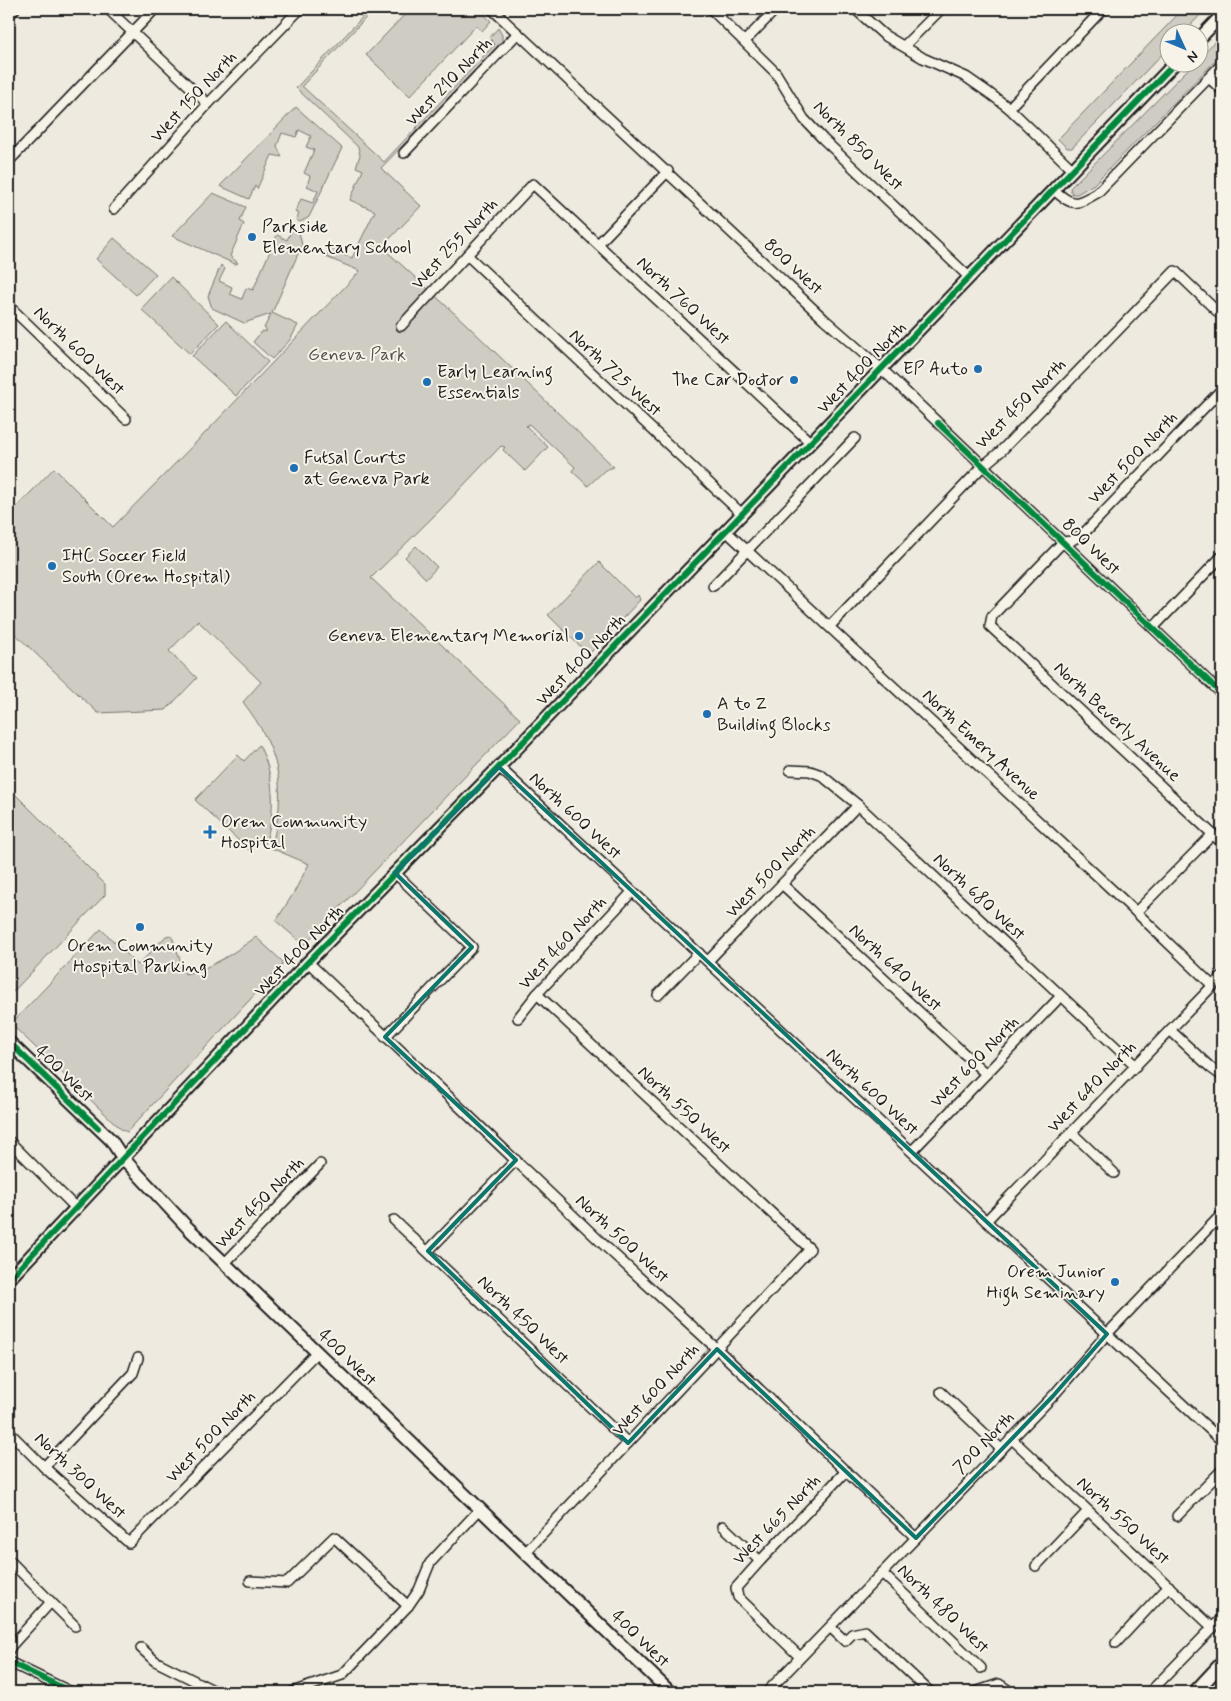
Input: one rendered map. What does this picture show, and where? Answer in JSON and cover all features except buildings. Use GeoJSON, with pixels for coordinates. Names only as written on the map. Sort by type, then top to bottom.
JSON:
{"type":"FeatureCollection","features":[{"type":"Feature","properties":{"kind":"highway"},"geometry":{"type":"LineString","coordinates":[[1195,1692],[1222,1663]]}},
{"type":"Feature","properties":{"kind":"main road"},"geometry":{"type":"LineString","coordinates":[[1208,30],[1222,15]]}},
{"type":"Feature","properties":{"kind":"main road","name":"West 400 North"},"geometry":{"type":"LineString","coordinates":[[9,1280],[122,1157],[308,962],[811,443],[1166,72]]}},
{"type":"Feature","properties":{"kind":"main road","name":"400 West"},"geometry":{"type":"LineString","coordinates":[[9,1042],[111,1140],[122,1157],[224,1264],[670,1692]]}},
{"type":"Feature","properties":{"kind":"street"},"geometry":{"type":"LineString","coordinates":[[9,15],[15,9]]}},
{"type":"Feature","properties":{"kind":"street"},"geometry":{"type":"LineString","coordinates":[[108,9],[208,104]]}},
{"type":"Feature","properties":{"kind":"street"},"geometry":{"type":"LineString","coordinates":[[9,161],[155,9]]}},
{"type":"Feature","properties":{"kind":"street","name":"West 150 North"},"geometry":{"type":"LineString","coordinates":[[114,209],[208,104],[300,9]]}},
{"type":"Feature","properties":{"kind":"street","name":"North 850 West"},"geometry":{"type":"LineString","coordinates":[[711,9],[776,73],[804,119],[823,139],[969,277]]}},
{"type":"Feature","properties":{"kind":"street"},"geometry":{"type":"LineString","coordinates":[[745,41],[776,9]]}},
{"type":"Feature","properties":{"kind":"street"},"geometry":{"type":"LineString","coordinates":[[855,9],[884,35],[923,58],[966,77],[1009,108],[1073,170]]}},
{"type":"Feature","properties":{"kind":"street"},"geometry":{"type":"LineString","coordinates":[[904,46],[941,9]]}},
{"type":"Feature","properties":{"kind":"street"},"geometry":{"type":"LineString","coordinates":[[1009,108],[1103,9]]}},
{"type":"Feature","properties":{"kind":"street","name":"800 West"},"geometry":{"type":"LineString","coordinates":[[498,11],[518,33],[668,171],[824,319],[882,369],[1222,694]]}},
{"type":"Feature","properties":{"kind":"street","name":"West 210 North"},"geometry":{"type":"LineString","coordinates":[[404,153],[518,33]]}},
{"type":"Feature","properties":{"kind":"street"},"geometry":{"type":"LineString","coordinates":[[1054,190],[1066,201],[1076,203],[1097,193],[1222,64]]}},
{"type":"Feature","properties":{"kind":"street"},"geometry":{"type":"LineString","coordinates":[[1209,78],[1222,90]]}},
{"type":"Feature","properties":{"kind":"street"},"geometry":{"type":"LineString","coordinates":[[598,244],[668,171]]}},
{"type":"Feature","properties":{"kind":"street","name":"North 760 West"},"geometry":{"type":"LineString","coordinates":[[533,184],[811,443]]}},
{"type":"Feature","properties":{"kind":"street","name":"West 255 North"},"geometry":{"type":"LineString","coordinates":[[401,326],[533,184]]}},
{"type":"Feature","properties":{"kind":"street","name":"North 725 West"},"geometry":{"type":"LineString","coordinates":[[466,255],[742,514]]}},
{"type":"Feature","properties":{"kind":"street","name":"West 450 North"},"geometry":{"type":"LineString","coordinates":[[830,626],[983,466],[1001,450],[1175,271],[1222,316]]}},
{"type":"Feature","properties":{"kind":"street","name":"North 600 West"},"geometry":{"type":"LineString","coordinates":[[9,308],[126,419]]}},
{"type":"Feature","properties":{"kind":"street","name":"West 500 North"},"geometry":{"type":"LineString","coordinates":[[1063,542],[1071,541],[1084,533],[1222,389]]}},
{"type":"Feature","properties":{"kind":"street"},"geometry":{"type":"LineString","coordinates":[[713,586],[855,438]]}},
{"type":"Feature","properties":{"kind":"street","name":"North Emery Avenue"},"geometry":{"type":"LineString","coordinates":[[726,531],[830,626],[1213,986]]}},
{"type":"Feature","properties":{"kind":"street","name":"North Beverly Avenue"},"geometry":{"type":"LineString","coordinates":[[1063,542],[992,616],[990,626],[1222,843]]}},
{"type":"Feature","properties":{"kind":"street"},"geometry":{"type":"LineString","coordinates":[[1153,628],[1222,556]]}},
{"type":"Feature","properties":{"kind":"street","name":"North 600 West"},"geometry":{"type":"LineString","coordinates":[[498,767],[1222,1441]]}},
{"type":"Feature","properties":{"kind":"street","name":"North 680 West"},"geometry":{"type":"LineString","coordinates":[[790,770],[810,771],[821,775],[858,805],[1136,1066]]}},
{"type":"Feature","properties":{"kind":"street","name":"West 500 North"},"geometry":{"type":"LineString","coordinates":[[708,961],[858,805]]}},
{"type":"Feature","properties":{"kind":"street"},"geometry":{"type":"LineString","coordinates":[[1136,912],[1213,834]]}},
{"type":"Feature","properties":{"kind":"street"},"geometry":{"type":"LineString","coordinates":[[385,1037],[472,947],[395,873]]}},
{"type":"Feature","properties":{"kind":"street","name":"North 640 West"},"geometry":{"type":"LineString","coordinates":[[783,885],[986,1074]]}},
{"type":"Feature","properties":{"kind":"street","name":"West 460 North"},"geometry":{"type":"LineString","coordinates":[[518,1018],[537,994],[632,892]]}},
{"type":"Feature","properties":{"kind":"street"},"geometry":{"type":"LineString","coordinates":[[658,995],[699,953]]}},
{"type":"Feature","properties":{"kind":"street","name":"North 500 West"},"geometry":{"type":"LineString","coordinates":[[308,962],[916,1538]]}},
{"type":"Feature","properties":{"kind":"street","name":"West 640 North"},"geometry":{"type":"LineString","coordinates":[[986,1221],[1222,976]]}},
{"type":"Feature","properties":{"kind":"street","name":"North 550 West"},"geometry":{"type":"LineString","coordinates":[[537,994],[810,1249]]}},
{"type":"Feature","properties":{"kind":"street","name":"West 600 North"},"geometry":{"type":"LineString","coordinates":[[912,1151],[1061,996]]}},
{"type":"Feature","properties":{"kind":"street"},"geometry":{"type":"LineString","coordinates":[[1170,1030],[1222,1076]]}},
{"type":"Feature","properties":{"kind":"street"},"geometry":{"type":"LineString","coordinates":[[1071,1132],[1114,1173]]}},
{"type":"Feature","properties":{"kind":"street"},"geometry":{"type":"LineString","coordinates":[[9,1141],[76,1209]]}},
{"type":"Feature","properties":{"kind":"street"},"geometry":{"type":"LineString","coordinates":[[428,1252],[516,1160]]}},
{"type":"Feature","properties":{"kind":"street","name":"West 450 North"},"geometry":{"type":"LineString","coordinates":[[224,1264],[320,1164]]}},
{"type":"Feature","properties":{"kind":"street","name":"700 North"},"geometry":{"type":"LineString","coordinates":[[767,1692],[1053,1396],[1107,1334],[1222,1214]]}},
{"type":"Feature","properties":{"kind":"street","name":"North 450 West"},"geometry":{"type":"LineString","coordinates":[[394,1220],[628,1443]]}},
{"type":"Feature","properties":{"kind":"street","name":"West 600 North"},"geometry":{"type":"LineString","coordinates":[[526,1553],[810,1249]]}},
{"type":"Feature","properties":{"kind":"street","name":"West 500 North"},"geometry":{"type":"LineString","coordinates":[[129,1543],[316,1353]]}},
{"type":"Feature","properties":{"kind":"street"},"geometry":{"type":"LineString","coordinates":[[44,1467],[133,1373],[138,1358]]}},
{"type":"Feature","properties":{"kind":"street"},"geometry":{"type":"LineString","coordinates":[[941,1392],[1001,1449]]}},
{"type":"Feature","properties":{"kind":"street","name":"North 300 West"},"geometry":{"type":"LineString","coordinates":[[9,1432],[44,1467],[129,1543]]}},
{"type":"Feature","properties":{"kind":"street","name":"North 550 West"},"geometry":{"type":"LineString","coordinates":[[1011,1438],[1212,1628]]}},
{"type":"Feature","properties":{"kind":"street"},"geometry":{"type":"LineString","coordinates":[[1178,1516],[1222,1470]]}},
{"type":"Feature","properties":{"kind":"street","name":"West 665 North"},"geometry":{"type":"LineString","coordinates":[[800,1658],[738,1597],[736,1588],[846,1471]]}},
{"type":"Feature","properties":{"kind":"street"},"geometry":{"type":"LineString","coordinates":[[292,1692],[342,1675],[408,1606],[419,1590],[430,1563],[480,1509]]}},
{"type":"Feature","properties":{"kind":"street"},"geometry":{"type":"LineString","coordinates":[[1036,1566],[1088,1511]]}},
{"type":"Feature","properties":{"kind":"street"},"geometry":{"type":"LineString","coordinates":[[723,1526],[760,1561]]}},
{"type":"Feature","properties":{"kind":"street"},"geometry":{"type":"LineString","coordinates":[[250,1581],[287,1583],[334,1537],[408,1606]]}},
{"type":"Feature","properties":{"kind":"street"},"geometry":{"type":"LineString","coordinates":[[9,1560],[75,1626]]}},
{"type":"Feature","properties":{"kind":"street","name":"North 480 West"},"geometry":{"type":"LineString","coordinates":[[882,1573],[982,1668]]}},
{"type":"Feature","properties":{"kind":"street"},"geometry":{"type":"LineString","coordinates":[[1116,1643],[1169,1586]]}},
{"type":"Feature","properties":{"kind":"street"},"geometry":{"type":"LineString","coordinates":[[9,1650],[51,1602]]}},
{"type":"Feature","properties":{"kind":"street"},"geometry":{"type":"LineString","coordinates":[[1150,1692],[1222,1618]]}},
{"type":"Feature","properties":{"kind":"street"},"geometry":{"type":"LineString","coordinates":[[830,1627],[845,1641],[852,1634],[865,1631],[930,1692]]}},
{"type":"Feature","properties":{"kind":"street"},"geometry":{"type":"LineString","coordinates":[[141,1648],[155,1661],[217,1692]]}},
{"type":"Feature","properties":{"kind":"street"},"geometry":{"type":"LineString","coordinates":[[9,1662],[71,1692]]}},
{"type":"Feature","properties":{"kind":"street"},"geometry":{"type":"LineString","coordinates":[[975,1692],[999,1684],[1011,1692]]}},
{"type":"Feature","properties":{"kind":"highlighted area"},"geometry":{"type":"Polygon","coordinates":[[[499,767],[1107,1334],[1053,1396],[916,1538],[717,1349],[628,1443],[428,1251],[516,1160],[385,1037],[472,947],[395,873],[499,767]]]}},
{"type":"Feature","properties":{"kind":"green space","name":"Geneva Park"},"geometry":{"type":"Polygon","coordinates":[[[370,9],[374,9],[302,86],[384,162],[495,44],[489,38],[498,28],[502,35],[502,42],[381,168],[421,206],[382,247],[465,323],[614,467],[605,470],[588,486],[572,471],[575,467],[529,424],[526,426],[548,447],[525,471],[503,450],[505,447],[501,446],[371,578],[520,719],[304,945],[276,921],[309,864],[271,848],[279,807],[277,771],[273,754],[265,737],[243,702],[261,682],[198,621],[169,651],[197,678],[166,710],[98,713],[9,628],[9,515],[54,468],[113,527],[360,271],[326,257],[329,248],[352,258],[375,211],[350,200],[363,170],[356,167],[360,155],[358,147],[296,88],[370,9]]]}},
{"type":"Feature","properties":{"kind":"green space"},"geometry":{"type":"Polygon","coordinates":[[[410,9],[478,9],[491,21],[482,31],[476,26],[410,96],[366,55],[410,9]]]}},
{"type":"Feature","properties":{"kind":"green space"},"geometry":{"type":"Polygon","coordinates":[[[1183,9],[1206,9],[1194,22],[1170,22],[1183,9]]]}},
{"type":"Feature","properties":{"kind":"green space"},"geometry":{"type":"Polygon","coordinates":[[[1222,34],[1222,54],[1208,68],[1208,49],[1222,34]]]}},
{"type":"Feature","properties":{"kind":"green space"},"geometry":{"type":"Polygon","coordinates":[[[1158,35],[1158,58],[1072,148],[1067,148],[1058,139],[1158,35]]]}},
{"type":"Feature","properties":{"kind":"green space"},"geometry":{"type":"Polygon","coordinates":[[[1185,72],[1204,72],[1094,184],[1077,194],[1072,194],[1070,188],[1185,72]]]}},
{"type":"Feature","properties":{"kind":"green space"},"geometry":{"type":"Polygon","coordinates":[[[296,107],[342,148],[309,217],[300,222],[296,220],[299,214],[295,212],[301,199],[313,203],[318,191],[307,186],[310,176],[304,173],[314,150],[306,147],[311,136],[299,130],[296,137],[282,133],[277,146],[282,157],[272,155],[257,189],[255,186],[249,199],[220,186],[296,107]]]}},
{"type":"Feature","properties":{"kind":"green space"},"geometry":{"type":"Polygon","coordinates":[[[213,193],[246,207],[240,221],[244,224],[230,256],[238,263],[235,264],[172,236],[213,193]]]}},
{"type":"Feature","properties":{"kind":"green space"},"geometry":{"type":"Polygon","coordinates":[[[292,229],[299,232],[302,245],[272,313],[298,325],[290,340],[272,359],[253,342],[262,331],[266,332],[264,328],[271,314],[244,323],[212,308],[208,296],[221,265],[225,269],[219,281],[232,287],[230,294],[242,299],[246,288],[253,290],[277,235],[287,240],[292,229]]]}},
{"type":"Feature","properties":{"kind":"green space"},"geometry":{"type":"Polygon","coordinates":[[[114,238],[156,274],[136,295],[96,259],[114,238]]]}},
{"type":"Feature","properties":{"kind":"green space"},"geometry":{"type":"Polygon","coordinates":[[[171,277],[219,324],[190,354],[141,309],[171,277]]]}},
{"type":"Feature","properties":{"kind":"green space"},"geometry":{"type":"Polygon","coordinates":[[[226,321],[268,362],[236,396],[192,356],[226,321]]]}},
{"type":"Feature","properties":{"kind":"green space"},"geometry":{"type":"Polygon","coordinates":[[[416,546],[437,567],[426,579],[405,557],[416,546]]]}},
{"type":"Feature","properties":{"kind":"green space"},"geometry":{"type":"Polygon","coordinates":[[[599,562],[635,598],[638,595],[640,600],[591,652],[587,653],[548,615],[599,562]]]}},
{"type":"Feature","properties":{"kind":"green space"},"geometry":{"type":"Polygon","coordinates":[[[259,745],[271,781],[271,819],[265,844],[255,841],[250,851],[195,800],[238,755],[244,761],[259,745]]]}},
{"type":"Feature","properties":{"kind":"green space"},"geometry":{"type":"Polygon","coordinates":[[[9,788],[105,884],[105,895],[9,996],[9,788]]]}},
{"type":"Feature","properties":{"kind":"green space"},"geometry":{"type":"Polygon","coordinates":[[[101,929],[138,965],[166,936],[170,935],[185,974],[214,964],[256,937],[284,963],[127,1132],[121,1129],[11,1024],[101,929]]]}},
{"type":"Feature","properties":{"kind":"cycle path"},"geometry":{"type":"LineString","coordinates":[[9,1279],[308,962],[499,767],[1166,72]]}},
{"type":"Feature","properties":{"kind":"cycle path"},"geometry":{"type":"LineString","coordinates":[[938,423],[1222,694]]}},
{"type":"Feature","properties":{"kind":"cycle path"},"geometry":{"type":"LineString","coordinates":[[9,1042],[98,1128]]}},
{"type":"Feature","properties":{"kind":"cycle path"},"geometry":{"type":"LineString","coordinates":[[9,1662],[71,1692]]}},
{"type":"Feature","properties":{"kind":"place","name":"Parkside Elementary School"},"geometry":{"type":"Point","coordinates":[252,237]}},
{"type":"Feature","properties":{"kind":"place","name":"EP Auto"},"geometry":{"type":"Point","coordinates":[978,369]}},
{"type":"Feature","properties":{"kind":"place","name":"The Car Doctor"},"geometry":{"type":"Point","coordinates":[794,380]}},
{"type":"Feature","properties":{"kind":"place","name":"Early Learning Essentials"},"geometry":{"type":"Point","coordinates":[427,382]}},
{"type":"Feature","properties":{"kind":"place","name":"Futsal Courts at Geneva Park"},"geometry":{"type":"Point","coordinates":[294,468]}},
{"type":"Feature","properties":{"kind":"place","name":"IHC Soccer Field South (Orem Hospital)"},"geometry":{"type":"Point","coordinates":[52,566]}},
{"type":"Feature","properties":{"kind":"place","name":"Geneva Elementary Memorial"},"geometry":{"type":"Point","coordinates":[579,636]}},
{"type":"Feature","properties":{"kind":"place","name":"A to Z Building Blocks"},"geometry":{"type":"Point","coordinates":[707,714]}},
{"type":"Feature","properties":{"kind":"place","name":"Orem Community Hospital"},"geometry":{"type":"Point","coordinates":[210,832]}},
{"type":"Feature","properties":{"kind":"place","name":"Orem Community Hospital Parking"},"geometry":{"type":"Point","coordinates":[140,927]}},
{"type":"Feature","properties":{"kind":"place","name":"Orem Junior High Seminary"},"geometry":{"type":"Point","coordinates":[1115,1282]}}]}
